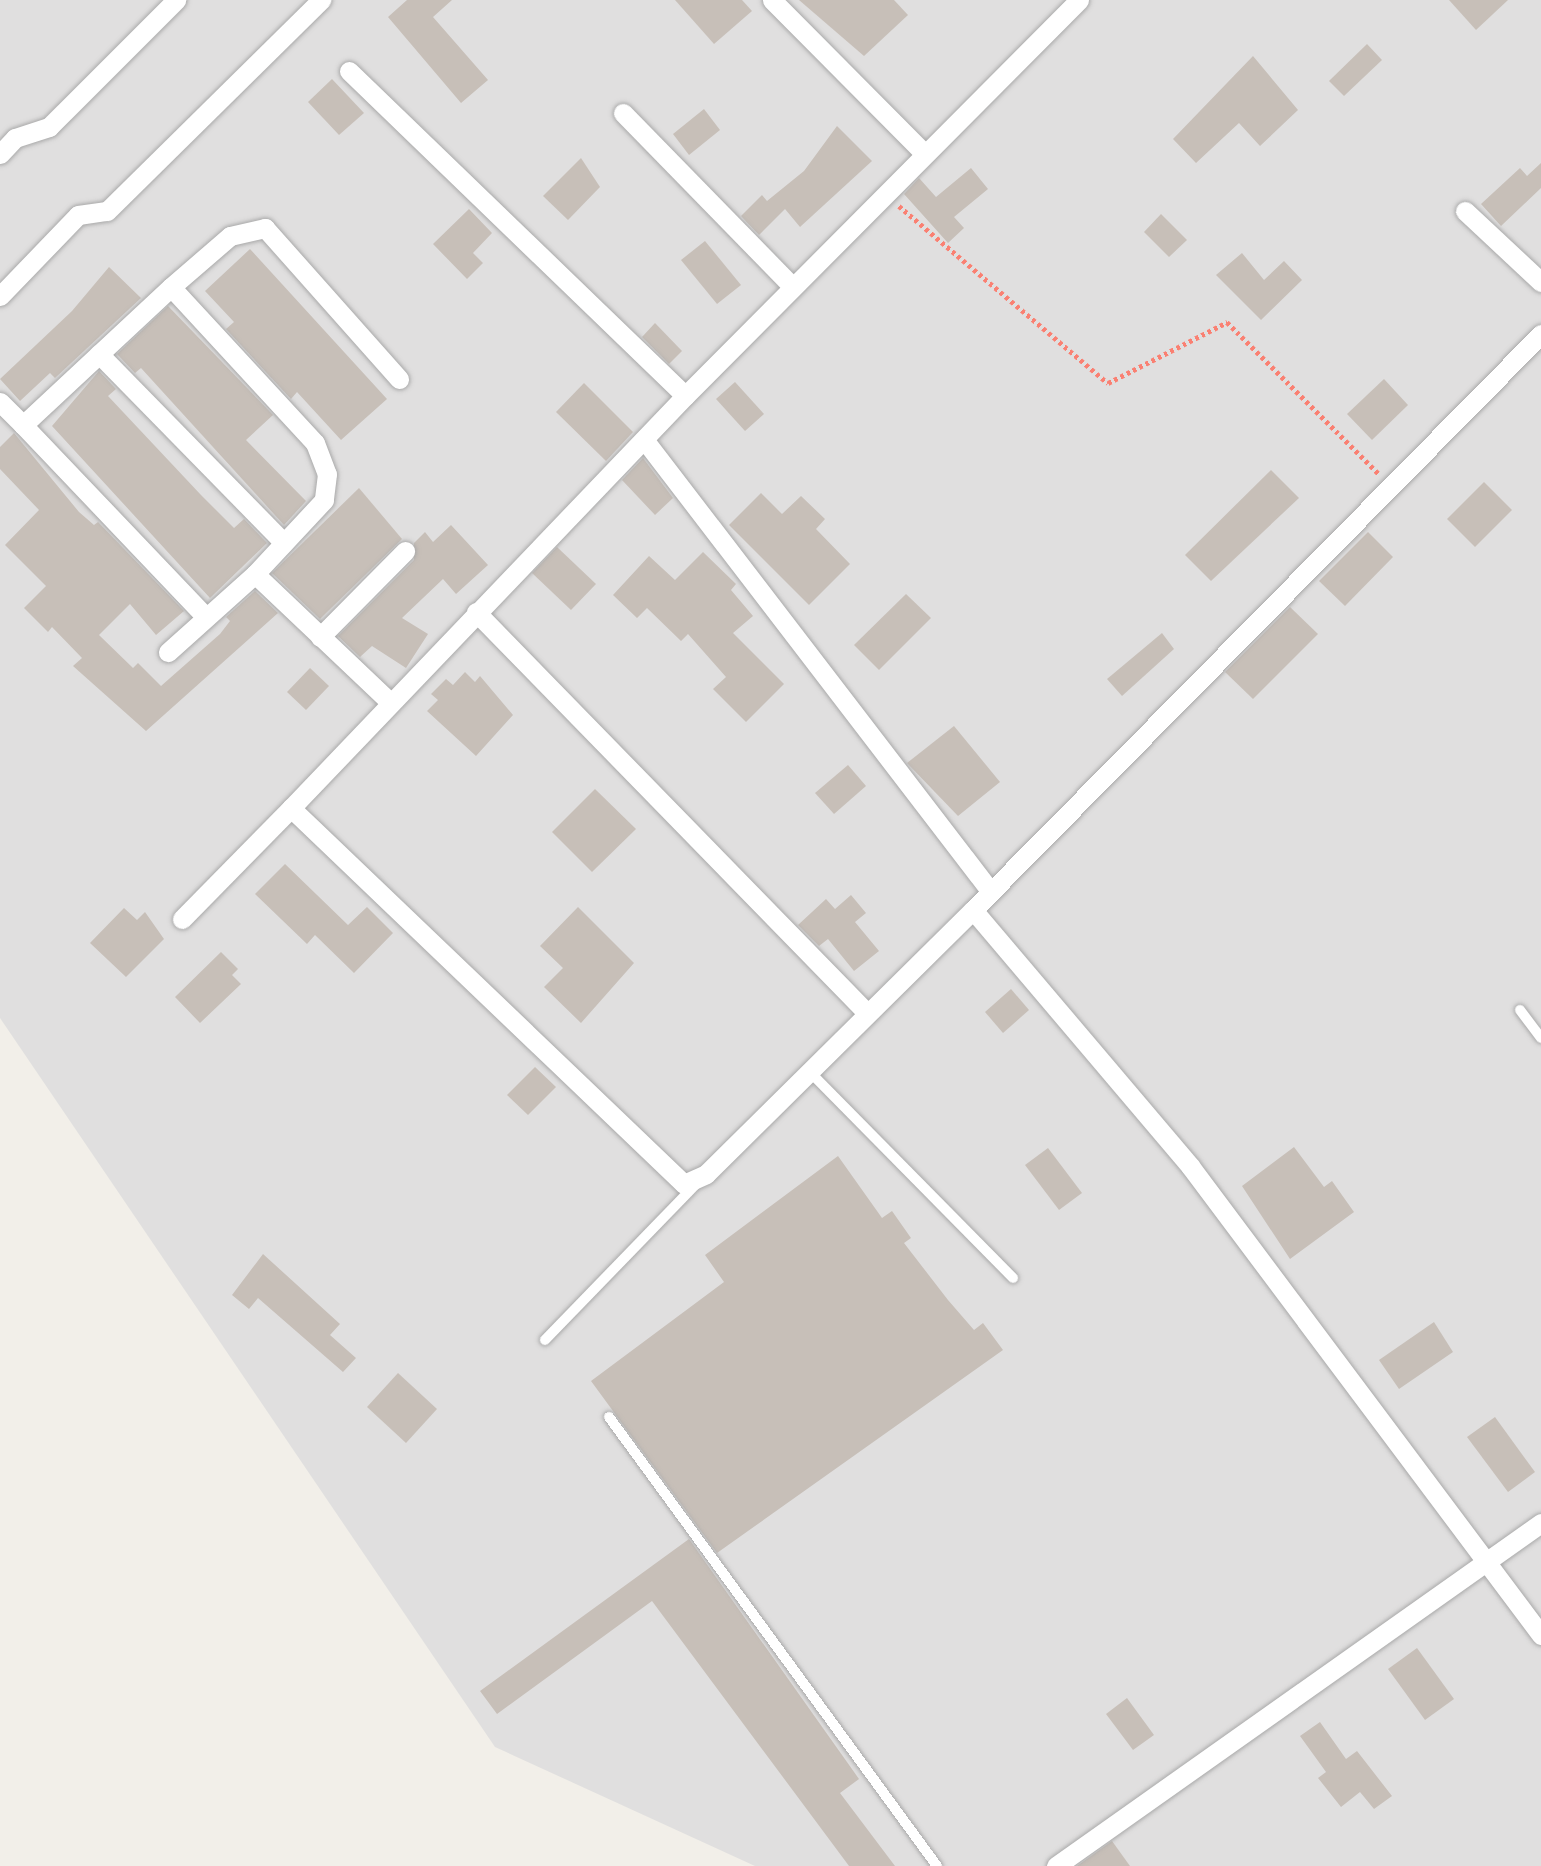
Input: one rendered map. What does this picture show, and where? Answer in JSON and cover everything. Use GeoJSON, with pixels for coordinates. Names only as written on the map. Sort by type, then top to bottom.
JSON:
{"type":"FeatureCollection","features":[{"type":"Feature","properties":{"kind":"street"},"geometry":{"type":"LineString","coordinates":[[0,154],[15,138],[49,127],[176,0]]}},
{"type":"Feature","properties":{"kind":"street"},"geometry":{"type":"LineString","coordinates":[[0,296],[78,215],[107,211],[321,0]]}},
{"type":"Feature","properties":{"kind":"street"},"geometry":{"type":"LineString","coordinates":[[772,0],[925,154]]}},
{"type":"Feature","properties":{"kind":"street"},"geometry":{"type":"LineString","coordinates":[[182,919],[291,808],[389,701],[646,442],[685,396],[884,193],[1079,0]]}},
{"type":"Feature","properties":{"kind":"street"},"geometry":{"type":"LineString","coordinates":[[349,71],[685,396]]}},
{"type":"Feature","properties":{"kind":"street"},"geometry":{"type":"LineString","coordinates":[[623,113],[793,288]]}},
{"type":"Feature","properties":{"kind":"street"},"geometry":{"type":"LineString","coordinates":[[1465,211],[1541,282]]}},
{"type":"Feature","properties":{"kind":"street"},"geometry":{"type":"LineString","coordinates":[[23,425],[172,286],[230,236],[265,228],[399,379]]}},
{"type":"Feature","properties":{"kind":"street"},"geometry":{"type":"LineString","coordinates":[[168,652],[255,574],[324,500],[324,460],[172,286]]}},
{"type":"Feature","properties":{"kind":"street"},"geometry":{"type":"LineString","coordinates":[[291,808],[684,1184],[695,1184],[991,892],[1393,488],[1541,334]]}},
{"type":"Feature","properties":{"kind":"street"},"geometry":{"type":"LineString","coordinates":[[99,354],[284,543]]}},
{"type":"Feature","properties":{"kind":"street"},"geometry":{"type":"LineString","coordinates":[[0,402],[206,617]]}},
{"type":"Feature","properties":{"kind":"street"},"geometry":{"type":"LineString","coordinates":[[646,442],[991,892]]}},
{"type":"Feature","properties":{"kind":"street"},"geometry":{"type":"LineString","coordinates":[[320,637],[405,551]]}},
{"type":"Feature","properties":{"kind":"street"},"geometry":{"type":"LineString","coordinates":[[255,574],[389,701]]}},
{"type":"Feature","properties":{"kind":"street"},"geometry":{"type":"LineString","coordinates":[[476,612],[867,1013]]}},
{"type":"Feature","properties":{"kind":"street"},"geometry":{"type":"LineString","coordinates":[[973,910],[1190,1166],[1541,1635]]}},
{"type":"Feature","properties":{"kind":"street"},"geometry":{"type":"LineString","coordinates":[[1056,1866],[1541,1523]]}},
{"type":"Feature","properties":{"kind":"lane"},"geometry":{"type":"LineString","coordinates":[[1520,1010],[1541,1038]]}},
{"type":"Feature","properties":{"kind":"lane"},"geometry":{"type":"LineString","coordinates":[[808,1070],[1013,1278]]}},
{"type":"Feature","properties":{"kind":"lane"},"geometry":{"type":"LineString","coordinates":[[545,1340],[695,1184]]}},
{"type":"Feature","properties":{"kind":"lane"},"geometry":{"type":"LineString","coordinates":[[608,1416],[937,1866]]}},
{"type":"Feature","properties":{"kind":"path"},"geometry":{"type":"LineString","coordinates":[[884,193],[1108,383],[1227,322],[1393,488]]}},
{"type":"Feature","properties":{"kind":"shaded area"},"geometry":{"type":"Polygon","coordinates":[[[0,0],[1541,0],[1541,1866],[755,1866],[495,1747],[0,1018],[0,0]]]}},
{"type":"Feature","properties":{"kind":"building"},"geometry":{"type":"Polygon","coordinates":[[[407,0],[452,0],[433,17],[488,80],[461,103],[388,17],[407,0]]]}},
{"type":"Feature","properties":{"kind":"building"},"geometry":{"type":"Polygon","coordinates":[[[675,0],[742,0],[752,11],[714,44],[675,0]]]}},
{"type":"Feature","properties":{"kind":"building"},"geometry":{"type":"Polygon","coordinates":[[[799,0],[894,0],[908,15],[864,56],[799,0]]]}},
{"type":"Feature","properties":{"kind":"building"},"geometry":{"type":"Polygon","coordinates":[[[1449,0],[1508,0],[1476,30],[1449,0]]]}},
{"type":"Feature","properties":{"kind":"building"},"geometry":{"type":"Polygon","coordinates":[[[1367,44],[1382,60],[1344,96],[1329,81],[1367,44]]]}},
{"type":"Feature","properties":{"kind":"building"},"geometry":{"type":"Polygon","coordinates":[[[1253,56],[1298,110],[1260,146],[1239,123],[1196,163],[1173,139],[1253,56]]]}},
{"type":"Feature","properties":{"kind":"building"},"geometry":{"type":"Polygon","coordinates":[[[332,79],[364,113],[339,135],[308,102],[332,79]]]}},
{"type":"Feature","properties":{"kind":"building"},"geometry":{"type":"Polygon","coordinates":[[[704,109],[720,130],[689,155],[673,134],[704,109]]]}},
{"type":"Feature","properties":{"kind":"building"},"geometry":{"type":"Polygon","coordinates":[[[837,126],[872,161],[800,227],[785,209],[759,235],[741,216],[762,195],[767,201],[804,171],[837,126]]]}},
{"type":"Feature","properties":{"kind":"building"},"geometry":{"type":"Polygon","coordinates":[[[581,158],[600,187],[568,220],[543,196],[581,158]]]}},
{"type":"Feature","properties":{"kind":"building"},"geometry":{"type":"Polygon","coordinates":[[[1541,163],[1541,188],[1501,226],[1481,204],[1520,168],[1527,176],[1541,163]]]}},
{"type":"Feature","properties":{"kind":"building"},"geometry":{"type":"Polygon","coordinates":[[[971,168],[988,189],[954,217],[964,228],[948,243],[904,194],[919,178],[936,197],[971,168]]]}},
{"type":"Feature","properties":{"kind":"building"},"geometry":{"type":"Polygon","coordinates":[[[469,209],[492,233],[473,253],[483,263],[467,279],[433,244],[469,209]]]}},
{"type":"Feature","properties":{"kind":"building"},"geometry":{"type":"Polygon","coordinates":[[[1161,214],[1187,240],[1169,257],[1144,232],[1161,214]]]}},
{"type":"Feature","properties":{"kind":"building"},"geometry":{"type":"Polygon","coordinates":[[[705,241],[741,285],[717,304],[681,260],[705,241]]]}},
{"type":"Feature","properties":{"kind":"building"},"geometry":{"type":"Polygon","coordinates":[[[250,249],[387,399],[341,440],[297,392],[291,399],[226,329],[234,322],[205,291],[250,249]]]}},
{"type":"Feature","properties":{"kind":"building"},"geometry":{"type":"Polygon","coordinates":[[[1242,253],[1264,280],[1284,261],[1302,280],[1261,320],[1216,275],[1242,253]]]}},
{"type":"Feature","properties":{"kind":"building"},"geometry":{"type":"Polygon","coordinates":[[[109,267],[141,298],[55,378],[50,373],[20,401],[0,379],[72,311],[109,267]]]}},
{"type":"Feature","properties":{"kind":"building"},"geometry":{"type":"Polygon","coordinates":[[[168,306],[273,415],[246,440],[306,501],[284,525],[141,368],[135,373],[117,354],[168,306]]]}},
{"type":"Feature","properties":{"kind":"building"},"geometry":{"type":"Polygon","coordinates":[[[655,323],[682,351],[669,364],[642,337],[655,323]]]}},
{"type":"Feature","properties":{"kind":"building"},"geometry":{"type":"Polygon","coordinates":[[[99,371],[116,389],[108,396],[201,495],[234,528],[244,519],[267,543],[210,598],[52,426],[99,371]]]}},
{"type":"Feature","properties":{"kind":"building"},"geometry":{"type":"Polygon","coordinates":[[[1384,379],[1408,405],[1372,440],[1347,414],[1384,379]]]}},
{"type":"Feature","properties":{"kind":"building"},"geometry":{"type":"Polygon","coordinates":[[[735,382],[764,414],[745,431],[716,399],[735,382]]]}},
{"type":"Feature","properties":{"kind":"building"},"geometry":{"type":"Polygon","coordinates":[[[584,383],[633,432],[606,461],[556,412],[584,383]]]}},
{"type":"Feature","properties":{"kind":"building"},"geometry":{"type":"Polygon","coordinates":[[[14,433],[79,512],[94,525],[98,522],[184,611],[156,635],[130,604],[99,635],[133,668],[138,663],[161,686],[220,634],[230,621],[226,617],[255,591],[278,613],[146,731],[73,666],[82,658],[52,627],[48,632],[24,608],[46,586],[5,545],[39,510],[0,469],[0,447],[14,433]]]}},
{"type":"Feature","properties":{"kind":"building"},"geometry":{"type":"Polygon","coordinates":[[[643,458],[673,498],[655,515],[622,480],[643,458]]]}},
{"type":"Feature","properties":{"kind":"building"},"geometry":{"type":"Polygon","coordinates":[[[1271,470],[1299,498],[1211,581],[1185,555],[1271,470]]]}},
{"type":"Feature","properties":{"kind":"building"},"geometry":{"type":"Polygon","coordinates":[[[1484,482],[1512,510],[1475,547],[1447,519],[1484,482]]]}},
{"type":"Feature","properties":{"kind":"building"},"geometry":{"type":"Polygon","coordinates":[[[359,488],[402,539],[320,619],[272,573],[359,488]]]}},
{"type":"Feature","properties":{"kind":"building"},"geometry":{"type":"Polygon","coordinates":[[[761,493],[782,514],[801,496],[825,519],[816,529],[850,564],[809,605],[729,525],[761,493]]]}},
{"type":"Feature","properties":{"kind":"building"},"geometry":{"type":"Polygon","coordinates":[[[451,525],[488,565],[456,594],[443,579],[402,618],[428,634],[406,668],[372,646],[360,657],[338,636],[414,560],[414,543],[425,532],[433,542],[451,525]]]}},
{"type":"Feature","properties":{"kind":"building"},"geometry":{"type":"Polygon","coordinates":[[[1368,532],[1393,557],[1345,606],[1319,581],[1368,532]]]}},
{"type":"Feature","properties":{"kind":"building"},"geometry":{"type":"Polygon","coordinates":[[[557,547],[596,584],[571,610],[532,573],[557,547]]]}},
{"type":"Feature","properties":{"kind":"building"},"geometry":{"type":"Polygon","coordinates":[[[703,552],[736,584],[731,590],[753,616],[733,633],[784,684],[746,722],[713,689],[726,677],[688,634],[681,641],[647,608],[637,618],[613,595],[649,556],[675,580],[703,552]]]}},
{"type":"Feature","properties":{"kind":"building"},"geometry":{"type":"Polygon","coordinates":[[[906,594],[931,618],[879,670],[854,645],[906,594]]]}},
{"type":"Feature","properties":{"kind":"building"},"geometry":{"type":"Polygon","coordinates":[[[1290,607],[1318,634],[1253,699],[1225,672],[1290,607]]]}},
{"type":"Feature","properties":{"kind":"building"},"geometry":{"type":"Polygon","coordinates":[[[1162,633],[1174,649],[1122,696],[1107,679],[1162,633]]]}},
{"type":"Feature","properties":{"kind":"building"},"geometry":{"type":"Polygon","coordinates":[[[310,668],[329,686],[306,710],[287,692],[310,668]]]}},
{"type":"Feature","properties":{"kind":"building"},"geometry":{"type":"Polygon","coordinates":[[[465,672],[475,682],[480,676],[513,715],[476,756],[427,711],[438,700],[431,694],[446,679],[453,685],[465,672]]]}},
{"type":"Feature","properties":{"kind":"building"},"geometry":{"type":"Polygon","coordinates":[[[954,726],[1000,782],[958,816],[907,763],[954,726]]]}},
{"type":"Feature","properties":{"kind":"building"},"geometry":{"type":"Polygon","coordinates":[[[848,765],[866,786],[834,814],[815,793],[848,765]]]}},
{"type":"Feature","properties":{"kind":"building"},"geometry":{"type":"Polygon","coordinates":[[[595,789],[636,829],[592,872],[552,832],[595,789]]]}},
{"type":"Feature","properties":{"kind":"building"},"geometry":{"type":"Polygon","coordinates":[[[285,864],[348,925],[367,907],[393,933],[354,973],[315,935],[307,944],[255,894],[285,864]]]}},
{"type":"Feature","properties":{"kind":"building"},"geometry":{"type":"Polygon","coordinates":[[[851,895],[866,913],[855,922],[879,951],[854,971],[828,939],[819,946],[798,925],[826,899],[835,909],[851,895]]]}},
{"type":"Feature","properties":{"kind":"building"},"geometry":{"type":"Polygon","coordinates":[[[578,907],[634,963],[581,1023],[544,987],[563,968],[540,946],[578,907]]]}},
{"type":"Feature","properties":{"kind":"building"},"geometry":{"type":"Polygon","coordinates":[[[124,908],[137,920],[145,912],[164,939],[126,977],[90,943],[124,908]]]}},
{"type":"Feature","properties":{"kind":"building"},"geometry":{"type":"Polygon","coordinates":[[[221,952],[238,969],[232,975],[241,984],[200,1023],[175,997],[221,952]]]}},
{"type":"Feature","properties":{"kind":"building"},"geometry":{"type":"Polygon","coordinates":[[[1011,989],[1029,1010],[1003,1033],[985,1012],[1011,989]]]}},
{"type":"Feature","properties":{"kind":"building"},"geometry":{"type":"Polygon","coordinates":[[[535,1067],[556,1087],[528,1115],[507,1095],[535,1067]]]}},
{"type":"Feature","properties":{"kind":"building"},"geometry":{"type":"Polygon","coordinates":[[[1294,1147],[1324,1187],[1332,1181],[1354,1212],[1290,1259],[1242,1186],[1294,1147]]]}},
{"type":"Feature","properties":{"kind":"building"},"geometry":{"type":"Polygon","coordinates":[[[1048,1148],[1082,1193],[1059,1210],[1025,1165],[1048,1148]]]}},
{"type":"Feature","properties":{"kind":"building"},"geometry":{"type":"Polygon","coordinates":[[[838,1156],[882,1218],[892,1211],[911,1238],[904,1243],[948,1300],[974,1330],[983,1323],[1003,1350],[717,1553],[591,1381],[724,1282],[705,1255],[838,1156]]]}},
{"type":"Feature","properties":{"kind":"building"},"geometry":{"type":"Polygon","coordinates":[[[263,1254],[340,1324],[330,1335],[356,1358],[343,1372],[258,1298],[249,1309],[232,1295],[263,1254]]]}},
{"type":"Feature","properties":{"kind":"building"},"geometry":{"type":"Polygon","coordinates":[[[1434,1322],[1453,1352],[1399,1389],[1379,1360],[1434,1322]]]}},
{"type":"Feature","properties":{"kind":"building"},"geometry":{"type":"Polygon","coordinates":[[[398,1373],[437,1409],[406,1443],[367,1407],[398,1373]]]}},
{"type":"Feature","properties":{"kind":"building"},"geometry":{"type":"Polygon","coordinates":[[[1495,1417],[1535,1472],[1508,1492],[1467,1437],[1495,1417]]]}},
{"type":"Feature","properties":{"kind":"building"},"geometry":{"type":"Polygon","coordinates":[[[689,1539],[859,1779],[840,1793],[895,1866],[849,1866],[652,1601],[497,1714],[480,1691],[689,1539]]]}},
{"type":"Feature","properties":{"kind":"building"},"geometry":{"type":"Polygon","coordinates":[[[1417,1648],[1454,1699],[1425,1720],[1388,1669],[1417,1648]]]}},
{"type":"Feature","properties":{"kind":"building"},"geometry":{"type":"Polygon","coordinates":[[[1127,1698],[1154,1735],[1133,1750],[1106,1714],[1127,1698]]]}},
{"type":"Feature","properties":{"kind":"building"},"geometry":{"type":"Polygon","coordinates":[[[1320,1722],[1346,1759],[1357,1751],[1392,1796],[1374,1809],[1360,1792],[1341,1807],[1318,1778],[1326,1772],[1300,1736],[1320,1722]]]}},
{"type":"Feature","properties":{"kind":"building"},"geometry":{"type":"Polygon","coordinates":[[[1112,1841],[1130,1866],[1077,1866],[1112,1841]]]}}]}
